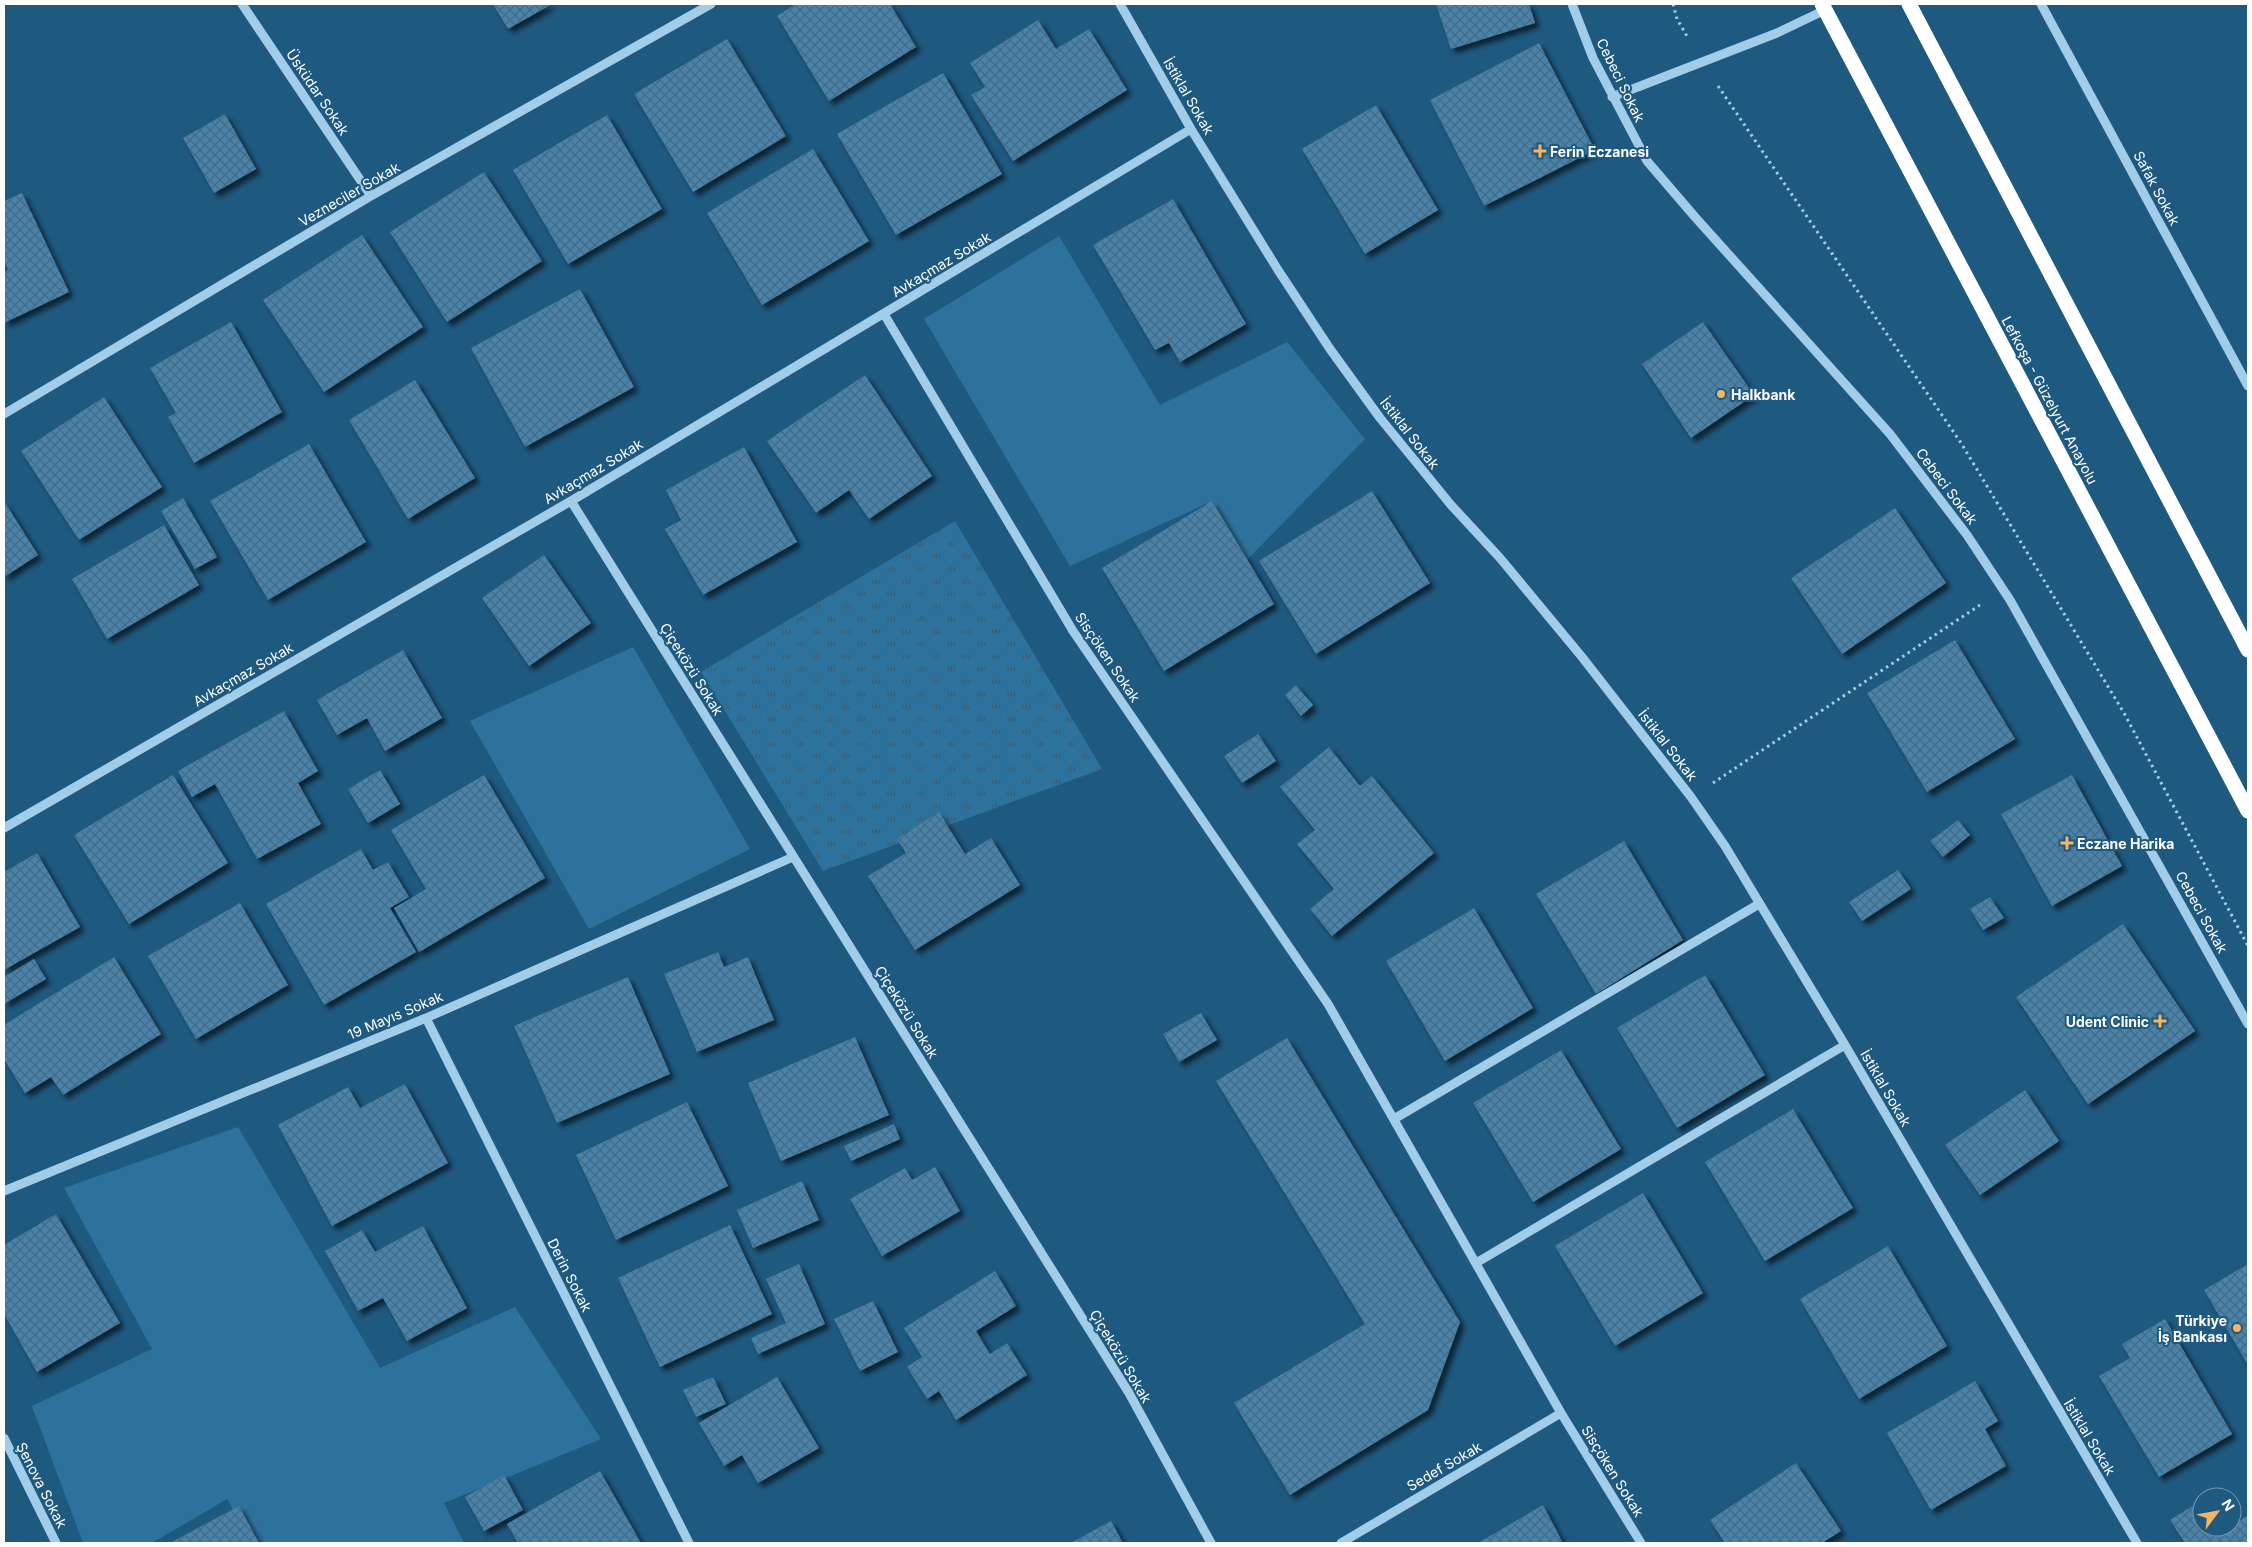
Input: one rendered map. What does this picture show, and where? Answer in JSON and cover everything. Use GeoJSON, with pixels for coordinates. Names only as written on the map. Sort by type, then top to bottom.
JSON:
{"type":"FeatureCollection","features":[{"type":"Feature","properties":{"kind":"highway"},"geometry":{"type":"LineString","coordinates":[[1909,4],[2248,650]]}},
{"type":"Feature","properties":{"kind":"highway","name":"Lefkoşa - Güzelyurt Anayolu"},"geometry":{"type":"LineString","coordinates":[[1824,7],[2248,811]]}},
{"type":"Feature","properties":{"kind":"street","name":"Üsküdar Sokak"},"geometry":{"type":"LineString","coordinates":[[242,4],[371,196]]}},
{"type":"Feature","properties":{"kind":"street","name":"Vezneciler Sokak"},"geometry":{"type":"LineString","coordinates":[[4,414],[371,196],[711,4]]}},
{"type":"Feature","properties":{"kind":"street","name":"İstiklal Sokak"},"geometry":{"type":"LineString","coordinates":[[1120,4],[1191,128],[1278,270],[1330,349],[1380,418],[1451,505],[1500,558],[1576,649],[1691,797],[1725,846],[1845,1045],[2137,1543]]}},
{"type":"Feature","properties":{"kind":"street","name":"Cebeci Sokak"},"geometry":{"type":"LineString","coordinates":[[1572,4],[1593,58],[1647,161],[1890,434],[1967,535],[2004,589],[2248,1024]]}},
{"type":"Feature","properties":{"kind":"street","name":"Safak Sokak"},"geometry":{"type":"LineString","coordinates":[[2041,4],[2248,386]]}},
{"type":"Feature","properties":{"kind":"street"},"geometry":{"type":"LineString","coordinates":[[1612,97],[1777,33],[1824,7]]}},
{"type":"Feature","properties":{"kind":"street","name":"Avkaçmaz Sokak"},"geometry":{"type":"LineString","coordinates":[[4,828],[571,501],[1191,128]]}},
{"type":"Feature","properties":{"kind":"street","name":"Sisçöken Sokak"},"geometry":{"type":"LineString","coordinates":[[884,314],[1073,631],[1328,1004],[1561,1413],[1641,1543]]}},
{"type":"Feature","properties":{"kind":"street","name":"Çiçeközü Sokak"},"geometry":{"type":"LineString","coordinates":[[571,501],[1129,1393],[1211,1543]]}},
{"type":"Feature","properties":{"kind":"street","name":"19 Mayıs Sokak"},"geometry":{"type":"LineString","coordinates":[[4,1191],[426,1018],[793,857]]}},
{"type":"Feature","properties":{"kind":"street"},"geometry":{"type":"LineString","coordinates":[[1394,1120],[1759,904]]}},
{"type":"Feature","properties":{"kind":"street","name":"Derin Sokak"},"geometry":{"type":"LineString","coordinates":[[426,1018],[689,1543]]}},
{"type":"Feature","properties":{"kind":"street"},"geometry":{"type":"LineString","coordinates":[[1476,1263],[1845,1045]]}},
{"type":"Feature","properties":{"kind":"street","name":"Sedef Sokak"},"geometry":{"type":"LineString","coordinates":[[1341,1543],[1561,1413]]}},
{"type":"Feature","properties":{"kind":"street","name":"Şenova Sokak"},"geometry":{"type":"LineString","coordinates":[[4,1438],[56,1543]]}},
{"type":"Feature","properties":{"kind":"path"},"geometry":{"type":"LineString","coordinates":[[1673,4],[1677,19],[1701,61],[1961,443],[2124,713],[2248,946]]}},
{"type":"Feature","properties":{"kind":"path"},"geometry":{"type":"LineString","coordinates":[[1691,797],[2004,589]]}},
{"type":"Feature","properties":{"kind":"green space"},"geometry":{"type":"Polygon","coordinates":[[[1059,236],[1160,405],[1287,342],[1365,439],[1247,560],[1208,503],[1070,566],[924,319],[1059,236]]]}},
{"type":"Feature","properties":{"kind":"green space"},"geometry":{"type":"Polygon","coordinates":[[[955,521],[1102,769],[823,871],[701,672],[955,521]]]}},
{"type":"Feature","properties":{"kind":"green space"},"geometry":{"type":"Polygon","coordinates":[[[633,647],[750,849],[589,929],[470,721],[633,647]]]}},
{"type":"Feature","properties":{"kind":"green space"},"geometry":{"type":"Polygon","coordinates":[[[238,1127],[380,1368],[515,1307],[601,1439],[444,1503],[464,1543],[253,1543],[227,1499],[152,1543],[83,1543],[32,1406],[152,1349],[64,1188],[238,1127]]]}},
{"type":"Feature","properties":{"kind":"building"},"geometry":{"type":"Polygon","coordinates":[[[493,4],[552,4],[508,29],[493,4]]]}},
{"type":"Feature","properties":{"kind":"building"},"geometry":{"type":"Polygon","coordinates":[[[796,4],[890,4],[916,47],[829,101],[777,16],[796,4]]]}},
{"type":"Feature","properties":{"kind":"building"},"geometry":{"type":"Polygon","coordinates":[[[1436,4],[1529,4],[1535,23],[1451,49],[1436,4]]]}},
{"type":"Feature","properties":{"kind":"building"},"geometry":{"type":"Polygon","coordinates":[[[1038,20],[1056,49],[1089,29],[1127,90],[1013,161],[971,95],[985,87],[970,63],[1038,20]]]}},
{"type":"Feature","properties":{"kind":"building"},"geometry":{"type":"Polygon","coordinates":[[[727,39],[786,136],[693,192],[634,94],[727,39]]]}},
{"type":"Feature","properties":{"kind":"building"},"geometry":{"type":"Polygon","coordinates":[[[1539,43],[1595,150],[1484,206],[1430,100],[1539,43]]]}},
{"type":"Feature","properties":{"kind":"building"},"geometry":{"type":"Polygon","coordinates":[[[943,73],[1002,174],[896,235],[837,134],[943,73]]]}},
{"type":"Feature","properties":{"kind":"building"},"geometry":{"type":"Polygon","coordinates":[[[1376,105],[1438,210],[1365,254],[1302,149],[1376,105]]]}},
{"type":"Feature","properties":{"kind":"building"},"geometry":{"type":"Polygon","coordinates":[[[225,114],[256,169],[214,193],[183,138],[225,114]]]}},
{"type":"Feature","properties":{"kind":"building"},"geometry":{"type":"Polygon","coordinates":[[[607,115],[662,209],[568,264],[513,170],[607,115]]]}},
{"type":"Feature","properties":{"kind":"building"},"geometry":{"type":"Polygon","coordinates":[[[813,149],[869,241],[762,305],[707,213],[813,149]]]}},
{"type":"Feature","properties":{"kind":"building"},"geometry":{"type":"Polygon","coordinates":[[[484,172],[542,261],[447,322],[390,232],[484,172]]]}},
{"type":"Feature","properties":{"kind":"building"},"geometry":{"type":"Polygon","coordinates":[[[22,193],[69,292],[4,323],[4,272],[8,270],[4,261],[4,201],[22,193]]]}},
{"type":"Feature","properties":{"kind":"building"},"geometry":{"type":"Polygon","coordinates":[[[1173,199],[1246,324],[1180,362],[1169,343],[1155,350],[1093,245],[1173,199]]]}},
{"type":"Feature","properties":{"kind":"building"},"geometry":{"type":"Polygon","coordinates":[[[362,235],[423,327],[324,392],[263,300],[362,235]]]}},
{"type":"Feature","properties":{"kind":"building"},"geometry":{"type":"Polygon","coordinates":[[[580,289],[634,387],[525,447],[471,348],[580,289]]]}},
{"type":"Feature","properties":{"kind":"building"},"geometry":{"type":"Polygon","coordinates":[[[231,322],[282,412],[194,463],[168,417],[176,413],[150,368],[231,322]]]}},
{"type":"Feature","properties":{"kind":"building"},"geometry":{"type":"Polygon","coordinates":[[[1703,322],[1754,395],[1691,438],[1642,364],[1703,322]]]}},
{"type":"Feature","properties":{"kind":"building"},"geometry":{"type":"Polygon","coordinates":[[[865,375],[932,476],[869,519],[849,490],[816,513],[767,441],[865,375]]]}},
{"type":"Feature","properties":{"kind":"building"},"geometry":{"type":"Polygon","coordinates":[[[415,380],[475,478],[408,519],[349,420],[415,380]]]}},
{"type":"Feature","properties":{"kind":"building"},"geometry":{"type":"Polygon","coordinates":[[[104,397],[162,487],[79,540],[21,451],[104,397]]]}},
{"type":"Feature","properties":{"kind":"building"},"geometry":{"type":"Polygon","coordinates":[[[309,444],[366,542],[268,600],[210,501],[309,444]]]}},
{"type":"Feature","properties":{"kind":"building"},"geometry":{"type":"Polygon","coordinates":[[[744,447],[797,542],[703,595],[665,529],[681,520],[666,490],[744,447]]]}},
{"type":"Feature","properties":{"kind":"building"},"geometry":{"type":"Polygon","coordinates":[[[1372,491],[1430,583],[1316,654],[1259,561],[1372,491]]]}},
{"type":"Feature","properties":{"kind":"building"},"geometry":{"type":"Polygon","coordinates":[[[183,498],[217,557],[195,569],[161,511],[183,498]]]}},
{"type":"Feature","properties":{"kind":"building"},"geometry":{"type":"Polygon","coordinates":[[[4,501],[38,555],[4,577],[4,501]]]}},
{"type":"Feature","properties":{"kind":"building"},"geometry":{"type":"Polygon","coordinates":[[[1212,501],[1274,604],[1164,671],[1102,568],[1212,501]]]}},
{"type":"Feature","properties":{"kind":"building"},"geometry":{"type":"Polygon","coordinates":[[[1895,508],[1946,583],[1842,654],[1791,578],[1895,508]]]}},
{"type":"Feature","properties":{"kind":"building"},"geometry":{"type":"Polygon","coordinates":[[[164,525],[199,585],[107,639],[72,579],[164,525]]]}},
{"type":"Feature","properties":{"kind":"building"},"geometry":{"type":"Polygon","coordinates":[[[544,555],[591,623],[529,666],[482,598],[544,555]]]}},
{"type":"Feature","properties":{"kind":"building"},"geometry":{"type":"Polygon","coordinates":[[[1955,640],[2015,739],[1927,792],[1867,693],[1955,640]]]}},
{"type":"Feature","properties":{"kind":"building"},"geometry":{"type":"Polygon","coordinates":[[[403,650],[442,718],[385,751],[367,718],[337,735],[317,700],[403,650]]]}},
{"type":"Feature","properties":{"kind":"building"},"geometry":{"type":"Polygon","coordinates":[[[1296,685],[1313,705],[1301,716],[1285,695],[1296,685]]]}},
{"type":"Feature","properties":{"kind":"building"},"geometry":{"type":"Polygon","coordinates":[[[284,711],[318,771],[298,783],[321,824],[257,859],[215,784],[192,797],[178,771],[284,711]]]}},
{"type":"Feature","properties":{"kind":"building"},"geometry":{"type":"Polygon","coordinates":[[[1258,734],[1276,761],[1242,783],[1224,756],[1258,734]]]}},
{"type":"Feature","properties":{"kind":"building"},"geometry":{"type":"Polygon","coordinates":[[[1329,747],[1360,786],[1372,776],[1434,853],[1332,936],[1310,909],[1334,889],[1297,844],[1315,830],[1280,787],[1329,747]]]}},
{"type":"Feature","properties":{"kind":"building"},"geometry":{"type":"Polygon","coordinates":[[[380,770],[400,804],[368,823],[348,789],[380,770]]]}},
{"type":"Feature","properties":{"kind":"building"},"geometry":{"type":"Polygon","coordinates":[[[173,775],[228,863],[129,924],[74,835],[173,775]]]}},
{"type":"Feature","properties":{"kind":"building"},"geometry":{"type":"Polygon","coordinates":[[[484,775],[545,878],[419,952],[394,908],[426,889],[391,830],[484,775]]]}},
{"type":"Feature","properties":{"kind":"building"},"geometry":{"type":"Polygon","coordinates":[[[2072,775],[2122,866],[2052,906],[2001,814],[2072,775]]]}},
{"type":"Feature","properties":{"kind":"building"},"geometry":{"type":"Polygon","coordinates":[[[939,812],[965,854],[991,838],[1020,885],[915,950],[868,876],[906,853],[897,839],[939,812]]]}},
{"type":"Feature","properties":{"kind":"building"},"geometry":{"type":"Polygon","coordinates":[[[1958,820],[1970,835],[1943,857],[1930,841],[1958,820]]]}},
{"type":"Feature","properties":{"kind":"building"},"geometry":{"type":"Polygon","coordinates":[[[1624,841],[1683,940],[1596,994],[1536,894],[1624,841]]]}},
{"type":"Feature","properties":{"kind":"building"},"geometry":{"type":"Polygon","coordinates":[[[361,849],[373,870],[388,862],[409,897],[390,908],[416,952],[324,1005],[266,904],[361,849]]]}},
{"type":"Feature","properties":{"kind":"building"},"geometry":{"type":"Polygon","coordinates":[[[37,853],[80,927],[4,970],[4,872],[37,853]]]}},
{"type":"Feature","properties":{"kind":"building"},"geometry":{"type":"Polygon","coordinates":[[[1898,870],[1911,889],[1862,921],[1849,902],[1898,870]]]}},
{"type":"Feature","properties":{"kind":"building"},"geometry":{"type":"Polygon","coordinates":[[[1990,897],[2004,918],[1983,930],[1970,909],[1990,897]]]}},
{"type":"Feature","properties":{"kind":"building"},"geometry":{"type":"Polygon","coordinates":[[[240,903],[288,985],[196,1039],[148,956],[240,903]]]}},
{"type":"Feature","properties":{"kind":"building"},"geometry":{"type":"Polygon","coordinates":[[[1474,908],[1533,1008],[1445,1061],[1386,961],[1474,908]]]}},
{"type":"Feature","properties":{"kind":"building"},"geometry":{"type":"Polygon","coordinates":[[[2123,924],[2195,1031],[2088,1104],[2016,997],[2123,924]]]}},
{"type":"Feature","properties":{"kind":"building"},"geometry":{"type":"Polygon","coordinates":[[[718,952],[724,967],[748,957],[774,1020],[697,1052],[664,974],[718,952]]]}},
{"type":"Feature","properties":{"kind":"building"},"geometry":{"type":"Polygon","coordinates":[[[114,957],[161,1034],[63,1095],[51,1077],[25,1093],[4,1059],[4,1025],[114,957]]]}},
{"type":"Feature","properties":{"kind":"building"},"geometry":{"type":"Polygon","coordinates":[[[34,959],[46,979],[4,1004],[4,977],[34,959]]]}},
{"type":"Feature","properties":{"kind":"building"},"geometry":{"type":"Polygon","coordinates":[[[1705,975],[1765,1075],[1677,1128],[1617,1028],[1705,975]]]}},
{"type":"Feature","properties":{"kind":"building"},"geometry":{"type":"Polygon","coordinates":[[[628,977],[670,1074],[557,1123],[514,1026],[628,977]]]}},
{"type":"Feature","properties":{"kind":"building"},"geometry":{"type":"Polygon","coordinates":[[[1201,1013],[1217,1040],[1179,1062],[1163,1034],[1201,1013]]]}},
{"type":"Feature","properties":{"kind":"building"},"geometry":{"type":"Polygon","coordinates":[[[855,1037],[889,1115],[781,1161],[748,1083],[855,1037]]]}},
{"type":"Feature","properties":{"kind":"building"},"geometry":{"type":"Polygon","coordinates":[[[1287,1038],[1460,1322],[1428,1410],[1290,1495],[1234,1403],[1365,1324],[1216,1081],[1287,1038]]]}},
{"type":"Feature","properties":{"kind":"building"},"geometry":{"type":"Polygon","coordinates":[[[1561,1050],[1621,1149],[1533,1202],[1473,1103],[1561,1050]]]}},
{"type":"Feature","properties":{"kind":"building"},"geometry":{"type":"Polygon","coordinates":[[[405,1084],[448,1163],[332,1226],[278,1125],[348,1087],[360,1108],[405,1084]]]}},
{"type":"Feature","properties":{"kind":"building"},"geometry":{"type":"Polygon","coordinates":[[[2025,1090],[2059,1141],[1980,1195],[1945,1145],[2025,1090]]]}},
{"type":"Feature","properties":{"kind":"building"},"geometry":{"type":"Polygon","coordinates":[[[687,1102],[728,1186],[616,1240],[576,1155],[687,1102]]]}},
{"type":"Feature","properties":{"kind":"building"},"geometry":{"type":"Polygon","coordinates":[[[1793,1109],[1853,1208],[1765,1261],[1705,1162],[1793,1109]]]}},
{"type":"Feature","properties":{"kind":"building"},"geometry":{"type":"Polygon","coordinates":[[[894,1124],[900,1139],[851,1161],[844,1146],[894,1124]]]}},
{"type":"Feature","properties":{"kind":"building"},"geometry":{"type":"Polygon","coordinates":[[[935,1167],[960,1211],[882,1256],[850,1199],[905,1168],[912,1180],[935,1167]]]}},
{"type":"Feature","properties":{"kind":"building"},"geometry":{"type":"Polygon","coordinates":[[[802,1181],[819,1220],[753,1248],[737,1210],[802,1181]]]}},
{"type":"Feature","properties":{"kind":"building"},"geometry":{"type":"Polygon","coordinates":[[[1643,1193],[1703,1293],[1615,1346],[1555,1246],[1643,1193]]]}},
{"type":"Feature","properties":{"kind":"building"},"geometry":{"type":"Polygon","coordinates":[[[56,1214],[120,1323],[37,1372],[4,1314],[4,1245],[56,1214]]]}},
{"type":"Feature","properties":{"kind":"building"},"geometry":{"type":"Polygon","coordinates":[[[730,1225],[772,1314],[660,1367],[618,1278],[730,1225]]]}},
{"type":"Feature","properties":{"kind":"building"},"geometry":{"type":"Polygon","coordinates":[[[423,1226],[467,1308],[407,1341],[383,1298],[358,1311],[325,1251],[362,1230],[375,1252],[423,1226]]]}},
{"type":"Feature","properties":{"kind":"building"},"geometry":{"type":"Polygon","coordinates":[[[1888,1246],[1947,1346],[1859,1399],[1800,1299],[1888,1246]]]}},
{"type":"Feature","properties":{"kind":"building"},"geometry":{"type":"Polygon","coordinates":[[[799,1264],[825,1324],[758,1354],[751,1338],[786,1323],[766,1279],[799,1264]]]}},
{"type":"Feature","properties":{"kind":"building","name":"Türkiye İş Bankası"},"geometry":{"type":"Polygon","coordinates":[[[2248,1264],[2248,1365],[2204,1290],[2248,1264]]]}},
{"type":"Feature","properties":{"kind":"building"},"geometry":{"type":"Polygon","coordinates":[[[995,1271],[1016,1306],[976,1331],[990,1354],[1007,1343],[1027,1375],[956,1420],[939,1391],[927,1399],[907,1367],[922,1357],[904,1328],[995,1271]]]}},
{"type":"Feature","properties":{"kind":"building"},"geometry":{"type":"Polygon","coordinates":[[[873,1301],[898,1352],[860,1371],[834,1319],[873,1301]]]}},
{"type":"Feature","properties":{"kind":"building"},"geometry":{"type":"Polygon","coordinates":[[[2165,1319],[2232,1434],[2159,1477],[2099,1376],[2130,1358],[2122,1344],[2165,1319]]]}},
{"type":"Feature","properties":{"kind":"building"},"geometry":{"type":"Polygon","coordinates":[[[713,1377],[726,1404],[696,1417],[683,1390],[713,1377]]]}},
{"type":"Feature","properties":{"kind":"building"},"geometry":{"type":"Polygon","coordinates":[[[777,1377],[819,1448],[758,1483],[742,1455],[724,1466],[699,1423],[777,1377]]]}},
{"type":"Feature","properties":{"kind":"building"},"geometry":{"type":"Polygon","coordinates":[[[1975,1381],[1998,1421],[1985,1429],[2006,1466],[1931,1510],[1887,1433],[1975,1381]]]}},
{"type":"Feature","properties":{"kind":"building"},"geometry":{"type":"Polygon","coordinates":[[[1796,1463],[1841,1531],[1822,1543],[1725,1543],[1710,1520],[1796,1463]]]}},
{"type":"Feature","properties":{"kind":"building"},"geometry":{"type":"Polygon","coordinates":[[[600,1471],[641,1543],[518,1543],[507,1524],[600,1471]]]}},
{"type":"Feature","properties":{"kind":"building"},"geometry":{"type":"Polygon","coordinates":[[[504,1475],[523,1510],[484,1531],[465,1497],[504,1475]]]}},
{"type":"Feature","properties":{"kind":"building"},"geometry":{"type":"Polygon","coordinates":[[[1543,1505],[1563,1543],[1478,1543],[1543,1505]]]}},
{"type":"Feature","properties":{"kind":"building"},"geometry":{"type":"Polygon","coordinates":[[[239,1506],[259,1543],[170,1543],[239,1506]]]}},
{"type":"Feature","properties":{"kind":"building"},"geometry":{"type":"Polygon","coordinates":[[[2192,1506],[2192,1537],[2242,1537],[2242,1519],[2248,1515],[2248,1543],[2185,1543],[2170,1520],[2192,1506]]]}},
{"type":"Feature","properties":{"kind":"building"},"geometry":{"type":"Polygon","coordinates":[[[1111,1521],[1123,1543],[1071,1543],[1111,1521]]]}},
{"type":"Feature","properties":{"kind":"place","name":"Ferin Eczanesi"},"geometry":{"type":"Point","coordinates":[1540,151]}},
{"type":"Feature","properties":{"kind":"place","name":"Halkbank"},"geometry":{"type":"Point","coordinates":[1721,394]}},
{"type":"Feature","properties":{"kind":"place","name":"Eczane Harika"},"geometry":{"type":"Point","coordinates":[2067,843]}},
{"type":"Feature","properties":{"kind":"place","name":"Udent Clinic"},"geometry":{"type":"Point","coordinates":[2160,1021]}},
{"type":"Feature","properties":{"kind":"place","name":"Türkiye İş Bankası"},"geometry":{"type":"Point","coordinates":[2237,1328]}}]}
